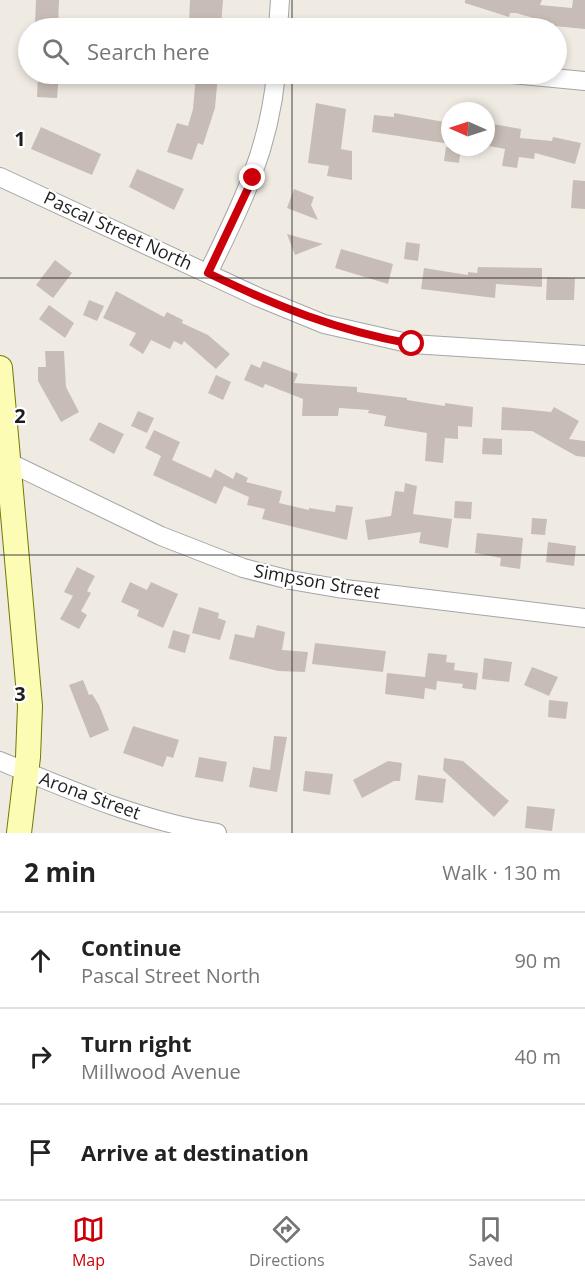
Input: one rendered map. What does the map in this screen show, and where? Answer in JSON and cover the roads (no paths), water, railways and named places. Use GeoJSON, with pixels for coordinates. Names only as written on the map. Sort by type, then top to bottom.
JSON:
{"type":"FeatureCollection","features":[{"type":"Feature","properties":{"kind":"street"},"geometry":{"type":"LineString","coordinates":[[279,18],[280,0]]}},
{"type":"Feature","properties":{"kind":"street"},"geometry":{"type":"LineString","coordinates":[[567,79],[585,81]]}},
{"type":"Feature","properties":{"kind":"street"},"geometry":{"type":"LineString","coordinates":[[208,273],[256,170],[273,107],[275,84]]}},
{"type":"Feature","properties":{"kind":"street","name":"Pascal Street North"},"geometry":{"type":"LineString","coordinates":[[0,177],[281,308],[368,336],[457,348],[585,355]]}},
{"type":"Feature","properties":{"kind":"street"},"geometry":{"type":"LineString","coordinates":[[0,368],[5,460],[27,656],[30,706],[27,772],[19,833]]}},
{"type":"Feature","properties":{"kind":"street","name":"Simpson Street"},"geometry":{"type":"LineString","coordinates":[[5,460],[161,536],[243,568],[290,580],[337,588],[585,618]]}},
{"type":"Feature","properties":{"kind":"street","name":"Arona Street"},"geometry":{"type":"LineString","coordinates":[[0,761],[146,816],[217,833]]}}]}
